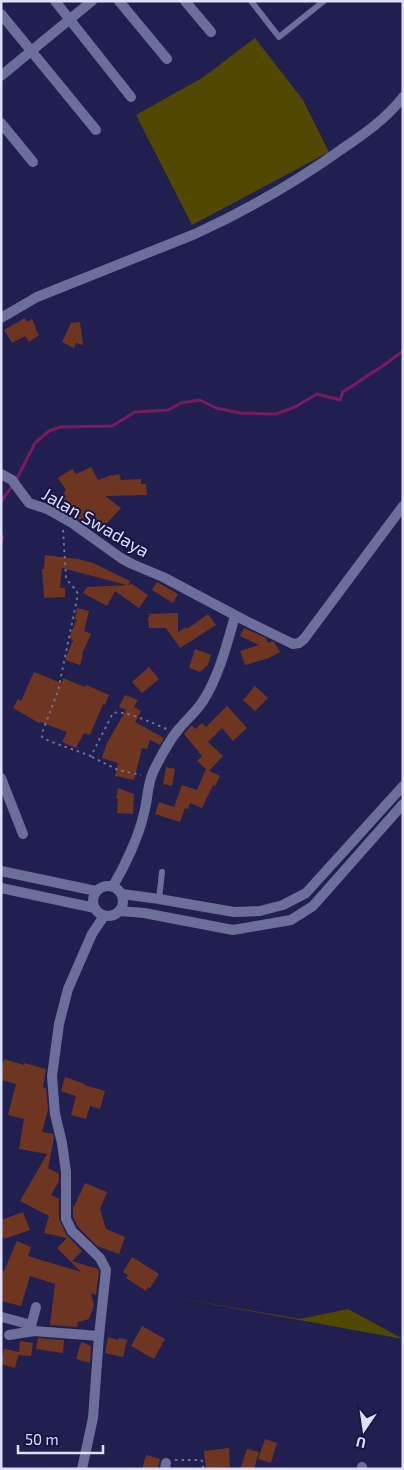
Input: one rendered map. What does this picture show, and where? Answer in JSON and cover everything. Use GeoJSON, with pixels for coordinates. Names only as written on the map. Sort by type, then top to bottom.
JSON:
{"type":"FeatureCollection","features":[{"type":"Feature","properties":{"kind":"street"},"geometry":{"type":"LineString","coordinates":[[55,1],[131,96]]}},
{"type":"Feature","properties":{"kind":"street"},"geometry":{"type":"LineString","coordinates":[[1,76],[92,1]]}},
{"type":"Feature","properties":{"kind":"street"},"geometry":{"type":"LineString","coordinates":[[119,1],[167,59]]}},
{"type":"Feature","properties":{"kind":"street"},"geometry":{"type":"LineString","coordinates":[[186,1],[211,32]]}},
{"type":"Feature","properties":{"kind":"street"},"geometry":{"type":"LineString","coordinates":[[1,14],[96,130]]}},
{"type":"Feature","properties":{"kind":"street"},"geometry":{"type":"LineString","coordinates":[[1,318],[37,297],[196,234],[269,196],[324,162],[371,128],[388,114],[403,97]]}},
{"type":"Feature","properties":{"kind":"street"},"geometry":{"type":"LineString","coordinates":[[1,122],[33,162]]}},
{"type":"Feature","properties":{"kind":"street","name":"Jalan Swadaya"},"geometry":{"type":"LineString","coordinates":[[1,474],[12,480],[30,503],[47,509],[63,518],[121,558],[163,577],[291,644],[301,642],[403,506]]}},
{"type":"Feature","properties":{"kind":"street"},"geometry":{"type":"LineString","coordinates":[[113,886],[122,870],[144,814],[151,778],[164,751],[176,733],[199,707],[208,693],[226,648],[235,616]]}},
{"type":"Feature","properties":{"kind":"street"},"geometry":{"type":"LineString","coordinates":[[1,778],[24,834]]}},
{"type":"Feature","properties":{"kind":"street"},"geometry":{"type":"LineString","coordinates":[[122,894],[234,912],[260,912],[283,905],[306,893],[403,786]]}},
{"type":"Feature","properties":{"kind":"street"},"geometry":{"type":"LineString","coordinates":[[120,911],[144,913],[233,930],[291,920],[313,906],[403,804]]}},
{"type":"Feature","properties":{"kind":"street"},"geometry":{"type":"LineString","coordinates":[[1,871],[96,891]]}},
{"type":"Feature","properties":{"kind":"street"},"geometry":{"type":"LineString","coordinates":[[113,886],[122,894],[124,906],[116,915],[104,916],[98,913],[93,902],[96,891],[101,887],[113,886]]}},
{"type":"Feature","properties":{"kind":"street"},"geometry":{"type":"LineString","coordinates":[[1,888],[95,908]]}},
{"type":"Feature","properties":{"kind":"street"},"geometry":{"type":"LineString","coordinates":[[82,1469],[93,1418],[106,1270],[100,1258],[72,1231],[66,1219],[66,1172],[55,1114],[52,1076],[59,1024],[68,990],[92,934],[104,916]]}},
{"type":"Feature","properties":{"kind":"street"},"geometry":{"type":"LineString","coordinates":[[31,1328],[36,1307]]}},
{"type":"Feature","properties":{"kind":"street"},"geometry":{"type":"LineString","coordinates":[[1,1318],[31,1328],[99,1336]]}},
{"type":"Feature","properties":{"kind":"street"},"geometry":{"type":"LineString","coordinates":[[9,1335],[31,1328]]}},
{"type":"Feature","properties":{"kind":"lane"},"geometry":{"type":"LineString","coordinates":[[251,1],[279,37],[324,1]]}},
{"type":"Feature","properties":{"kind":"lane"},"geometry":{"type":"LineString","coordinates":[[159,899],[162,872]]}},
{"type":"Feature","properties":{"kind":"path"},"geometry":{"type":"LineString","coordinates":[[63,518],[66,577],[69,584],[75,588],[78,594],[58,691],[42,737],[91,756],[118,770],[151,778]]}},
{"type":"Feature","properties":{"kind":"path"},"geometry":{"type":"LineString","coordinates":[[91,756],[113,712],[135,716],[176,733]]}},
{"type":"Feature","properties":{"kind":"path"},"geometry":{"type":"LineString","coordinates":[[166,1466],[172,1460],[200,1460],[203,1462],[203,1469]]}},
{"type":"Feature","properties":{"kind":"shaded area"},"geometry":{"type":"Polygon","coordinates":[[[255,38],[303,100],[329,152],[192,225],[136,115],[202,78],[255,38]]]}},
{"type":"Feature","properties":{"kind":"shaded area"},"geometry":{"type":"Polygon","coordinates":[[[167,1296],[300,1319],[348,1309],[403,1339],[167,1296]]]}},
{"type":"Feature","properties":{"kind":"building"},"geometry":{"type":"Polygon","coordinates":[[[25,318],[27,322],[32,319],[39,335],[29,342],[25,336],[12,343],[4,330],[25,318]]]}},
{"type":"Feature","properties":{"kind":"building"},"geometry":{"type":"Polygon","coordinates":[[[80,322],[83,345],[76,343],[74,348],[62,342],[71,323],[80,322]]]}},
{"type":"Feature","properties":{"kind":"building"},"geometry":{"type":"Polygon","coordinates":[[[91,467],[98,480],[119,474],[121,480],[141,479],[141,484],[146,484],[147,495],[105,496],[121,508],[98,533],[76,517],[55,506],[66,490],[58,478],[72,469],[76,474],[91,467]]]}},
{"type":"Feature","properties":{"kind":"building"},"geometry":{"type":"Polygon","coordinates":[[[45,555],[93,563],[130,581],[128,585],[132,584],[148,595],[139,608],[115,591],[107,606],[83,593],[87,587],[127,585],[62,568],[60,588],[65,588],[65,597],[44,598],[42,569],[44,569],[45,555]]]}},
{"type":"Feature","properties":{"kind":"building"},"geometry":{"type":"Polygon","coordinates":[[[157,582],[178,594],[173,603],[152,590],[157,582]]]}},
{"type":"Feature","properties":{"kind":"building"},"geometry":{"type":"Polygon","coordinates":[[[77,608],[89,611],[84,631],[91,634],[82,654],[80,665],[65,660],[73,640],[69,638],[77,619],[75,619],[77,608]]]}},
{"type":"Feature","properties":{"kind":"building"},"geometry":{"type":"Polygon","coordinates":[[[178,613],[178,632],[186,627],[187,629],[208,614],[216,625],[180,648],[166,628],[149,628],[148,617],[151,616],[148,614],[178,613]]]}},
{"type":"Feature","properties":{"kind":"building"},"geometry":{"type":"Polygon","coordinates":[[[244,628],[266,638],[268,643],[274,642],[280,652],[269,658],[245,665],[240,651],[259,645],[240,636],[244,628]]]}},
{"type":"Feature","properties":{"kind":"building"},"geometry":{"type":"Polygon","coordinates":[[[195,649],[211,655],[208,665],[200,672],[189,668],[195,649]]]}},
{"type":"Feature","properties":{"kind":"building"},"geometry":{"type":"Polygon","coordinates":[[[149,667],[159,679],[142,693],[132,682],[149,667]]]}},
{"type":"Feature","properties":{"kind":"building"},"geometry":{"type":"Polygon","coordinates":[[[34,672],[61,683],[63,678],[85,687],[86,685],[109,695],[105,705],[103,704],[90,735],[84,733],[76,748],[62,742],[67,732],[39,723],[13,708],[18,699],[21,701],[34,672]]]}},
{"type":"Feature","properties":{"kind":"building"},"geometry":{"type":"Polygon","coordinates":[[[255,686],[268,698],[255,711],[243,700],[255,686]]]}},
{"type":"Feature","properties":{"kind":"building"},"geometry":{"type":"Polygon","coordinates":[[[125,695],[138,700],[134,707],[141,711],[135,722],[164,738],[160,745],[150,740],[147,749],[142,748],[134,780],[115,776],[118,763],[102,758],[107,743],[126,710],[119,707],[125,695]]]}},
{"type":"Feature","properties":{"kind":"building"},"geometry":{"type":"Polygon","coordinates":[[[227,706],[247,728],[233,741],[222,728],[208,742],[223,756],[209,771],[220,776],[215,786],[213,785],[202,808],[190,803],[188,809],[185,808],[180,822],[155,814],[159,802],[174,807],[182,785],[197,790],[206,769],[197,761],[202,756],[184,734],[192,725],[195,729],[202,723],[206,727],[227,706]]]}},
{"type":"Feature","properties":{"kind":"building"},"geometry":{"type":"Polygon","coordinates":[[[166,767],[175,769],[172,786],[163,784],[166,767]]]}},
{"type":"Feature","properties":{"kind":"building"},"geometry":{"type":"Polygon","coordinates":[[[118,788],[134,794],[133,814],[117,813],[118,799],[116,798],[118,788]]]}},
{"type":"Feature","properties":{"kind":"building"},"geometry":{"type":"Polygon","coordinates":[[[4,1059],[46,1069],[43,1087],[46,1088],[48,1110],[42,1132],[53,1134],[54,1138],[48,1168],[59,1174],[59,1181],[51,1195],[59,1199],[59,1219],[66,1234],[82,1251],[72,1261],[98,1269],[99,1271],[96,1295],[91,1293],[94,1305],[89,1319],[78,1322],[77,1327],[50,1325],[55,1284],[30,1276],[21,1306],[1,1301],[1,1270],[4,1271],[17,1241],[31,1247],[28,1256],[81,1272],[57,1248],[67,1238],[44,1233],[49,1216],[20,1201],[47,1154],[19,1149],[24,1119],[8,1115],[16,1084],[1,1080],[4,1059]]]}},
{"type":"Feature","properties":{"kind":"building"},"geometry":{"type":"Polygon","coordinates":[[[65,1077],[105,1091],[100,1109],[90,1106],[86,1119],[71,1115],[76,1096],[61,1091],[65,1077]]]}},
{"type":"Feature","properties":{"kind":"building"},"geometry":{"type":"Polygon","coordinates":[[[85,1183],[107,1192],[100,1209],[106,1229],[125,1237],[119,1254],[97,1246],[78,1227],[73,1217],[73,1206],[85,1183]]]}},
{"type":"Feature","properties":{"kind":"building"},"geometry":{"type":"Polygon","coordinates":[[[23,1212],[30,1230],[4,1239],[1,1232],[1,1220],[23,1212]]]}},
{"type":"Feature","properties":{"kind":"building"},"geometry":{"type":"Polygon","coordinates":[[[132,1257],[159,1274],[146,1291],[126,1278],[128,1275],[123,1272],[132,1257]]]}},
{"type":"Feature","properties":{"kind":"building"},"geometry":{"type":"Polygon","coordinates":[[[142,1326],[165,1339],[154,1359],[131,1346],[142,1326]]]}},
{"type":"Feature","properties":{"kind":"building"},"geometry":{"type":"Polygon","coordinates":[[[108,1337],[127,1340],[123,1357],[105,1353],[108,1337]]]}},
{"type":"Feature","properties":{"kind":"building"},"geometry":{"type":"Polygon","coordinates":[[[38,1338],[64,1340],[63,1353],[36,1349],[38,1338]]]}},
{"type":"Feature","properties":{"kind":"building"},"geometry":{"type":"Polygon","coordinates":[[[20,1341],[33,1343],[31,1356],[18,1355],[15,1368],[1,1364],[4,1349],[19,1352],[20,1341]]]}},
{"type":"Feature","properties":{"kind":"building"},"geometry":{"type":"Polygon","coordinates":[[[81,1342],[91,1346],[90,1363],[76,1359],[81,1342]]]}},
{"type":"Feature","properties":{"kind":"building"},"geometry":{"type":"Polygon","coordinates":[[[265,1439],[277,1443],[271,1463],[258,1459],[265,1439]]]}},
{"type":"Feature","properties":{"kind":"building"},"geometry":{"type":"Polygon","coordinates":[[[229,1448],[230,1467],[206,1469],[204,1451],[229,1448]]]}},
{"type":"Feature","properties":{"kind":"building"},"geometry":{"type":"Polygon","coordinates":[[[247,1449],[259,1452],[254,1469],[240,1469],[247,1449]]]}},
{"type":"Feature","properties":{"kind":"building"},"geometry":{"type":"Polygon","coordinates":[[[146,1455],[160,1459],[158,1469],[142,1469],[146,1455]]]}},
{"type":"Feature","properties":{"kind":"waterway"},"geometry":{"type":"LineString","coordinates":[[16,480],[35,443],[49,431],[60,427],[112,426],[135,412],[168,410],[181,403],[200,400],[216,408],[240,413],[276,414],[295,407],[317,394],[340,400],[343,392],[403,351]]}},
{"type":"Feature","properties":{"kind":"waterway"},"geometry":{"type":"LineString","coordinates":[[1,502],[12,486]]}},
{"type":"Feature","properties":{"kind":"waterway"},"geometry":{"type":"LineString","coordinates":[[1,534],[3,538],[1,543]]}}]}
